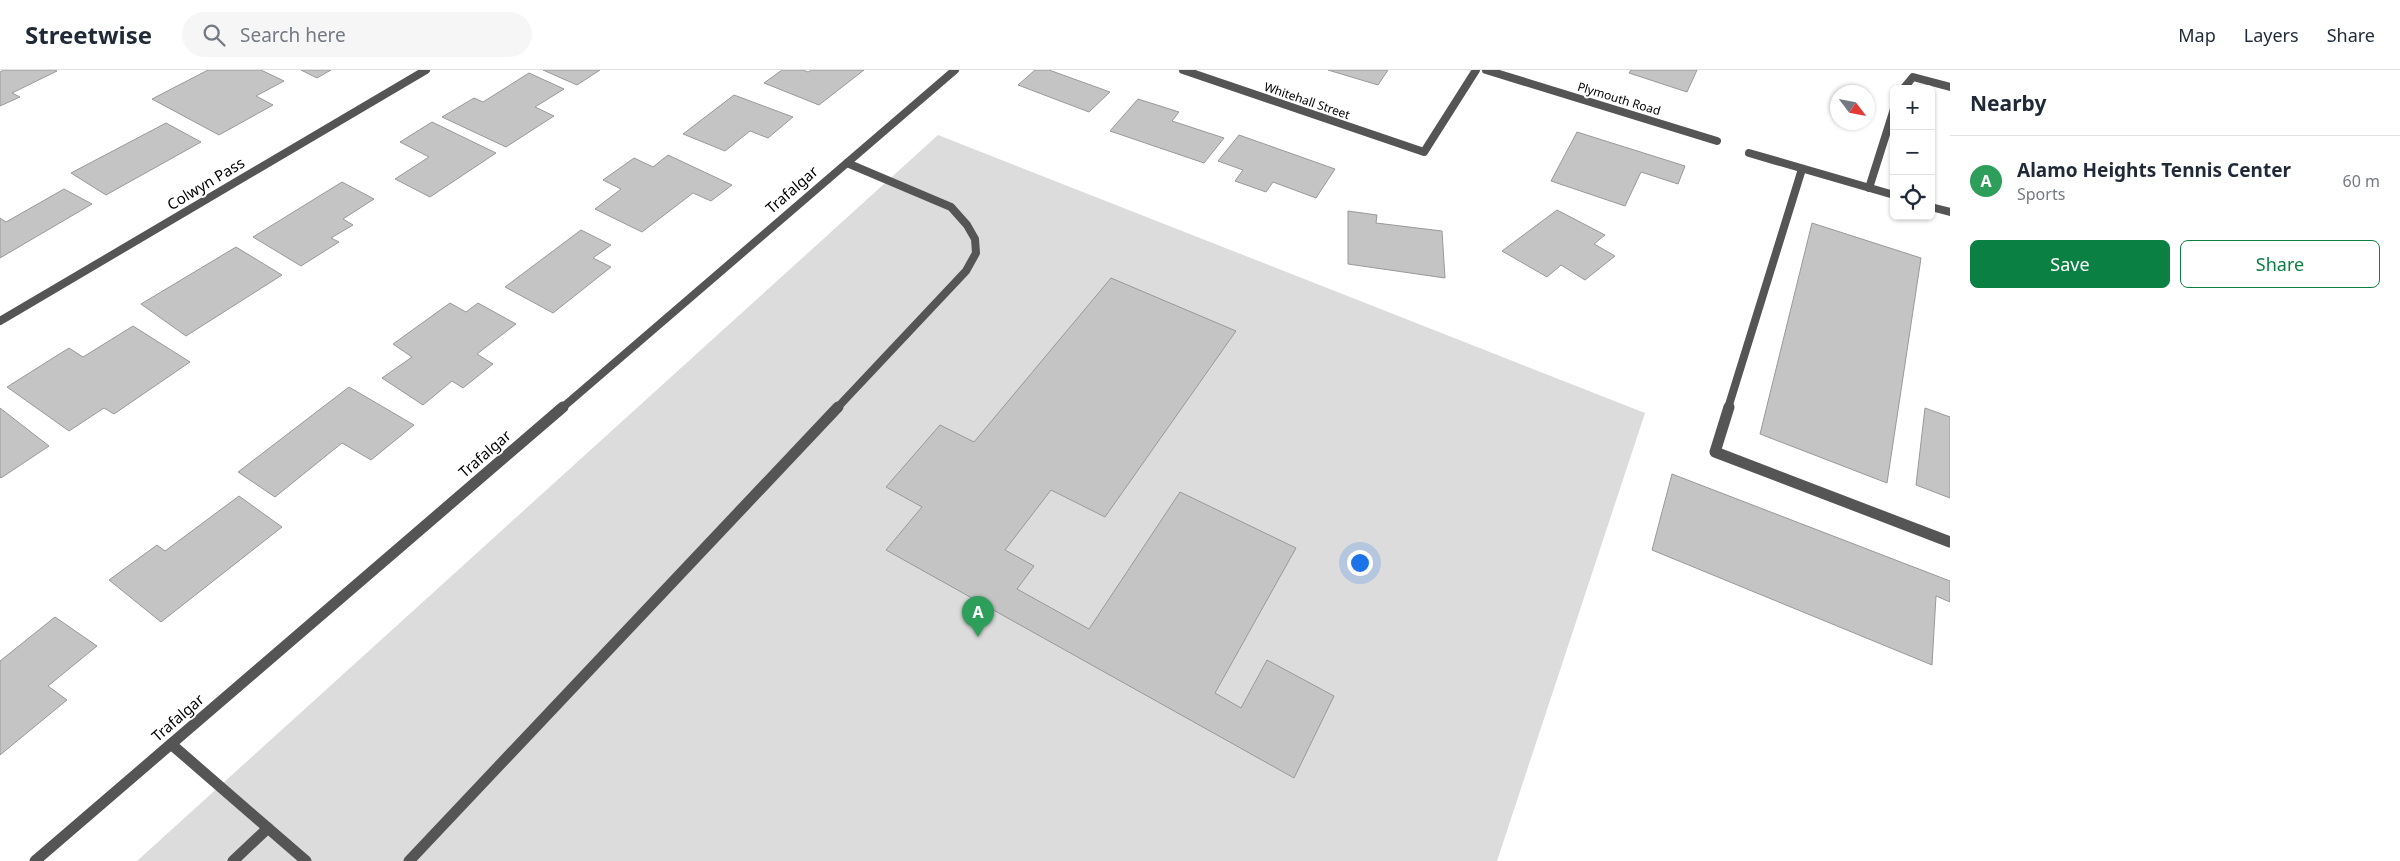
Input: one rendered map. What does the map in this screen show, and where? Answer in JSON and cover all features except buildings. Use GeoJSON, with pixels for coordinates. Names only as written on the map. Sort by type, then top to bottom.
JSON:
{"type":"FeatureCollection","features":[{"type":"Feature","properties":{"kind":"street","name":"Colwyn Pass"},"geometry":{"type":"LineString","coordinates":[[0,321],[426,70]]}},
{"type":"Feature","properties":{"kind":"street","name":"Trafalgar"},"geometry":{"type":"LineString","coordinates":[[35,861],[954,70]]}},
{"type":"Feature","properties":{"kind":"street","name":"Whitehall Street"},"geometry":{"type":"LineString","coordinates":[[1183,70],[1424,152],[1476,70]]}},
{"type":"Feature","properties":{"kind":"street","name":"Plymouth Road"},"geometry":{"type":"LineString","coordinates":[[1486,70],[1717,141]]}},
{"type":"Feature","properties":{"kind":"street"},"geometry":{"type":"LineString","coordinates":[[1906,85],[1913,77],[1950,87]]}},
{"type":"Feature","properties":{"kind":"street"},"geometry":{"type":"LineString","coordinates":[[1869,188],[1890,121]]}},
{"type":"Feature","properties":{"kind":"street"},"geometry":{"type":"LineString","coordinates":[[1750,153],[1890,195]]}},
{"type":"Feature","properties":{"kind":"street"},"geometry":{"type":"LineString","coordinates":[[410,861],[953,286],[974,260],[975,238],[964,220],[951,207],[847,163]]}},
{"type":"Feature","properties":{"kind":"street"},"geometry":{"type":"LineString","coordinates":[[1802,169],[1715,452],[1950,542]]}},
{"type":"Feature","properties":{"kind":"street"},"geometry":{"type":"LineString","coordinates":[[1935,208],[1950,212]]}},
{"type":"Feature","properties":{"kind":"street"},"geometry":{"type":"LineString","coordinates":[[171,744],[306,861]]}},
{"type":"Feature","properties":{"kind":"street"},"geometry":{"type":"LineString","coordinates":[[233,861],[268,828]]}},
{"type":"Feature","properties":{"kind":"shaded area"},"geometry":{"type":"Polygon","coordinates":[[[938,135],[1645,413],[1497,861],[137,861],[938,135]]]}},
{"type":"Feature","properties":{"kind":"place","name":"Alamo Heights Tennis Center"},"geometry":{"type":"Point","coordinates":[978,637]}}]}
